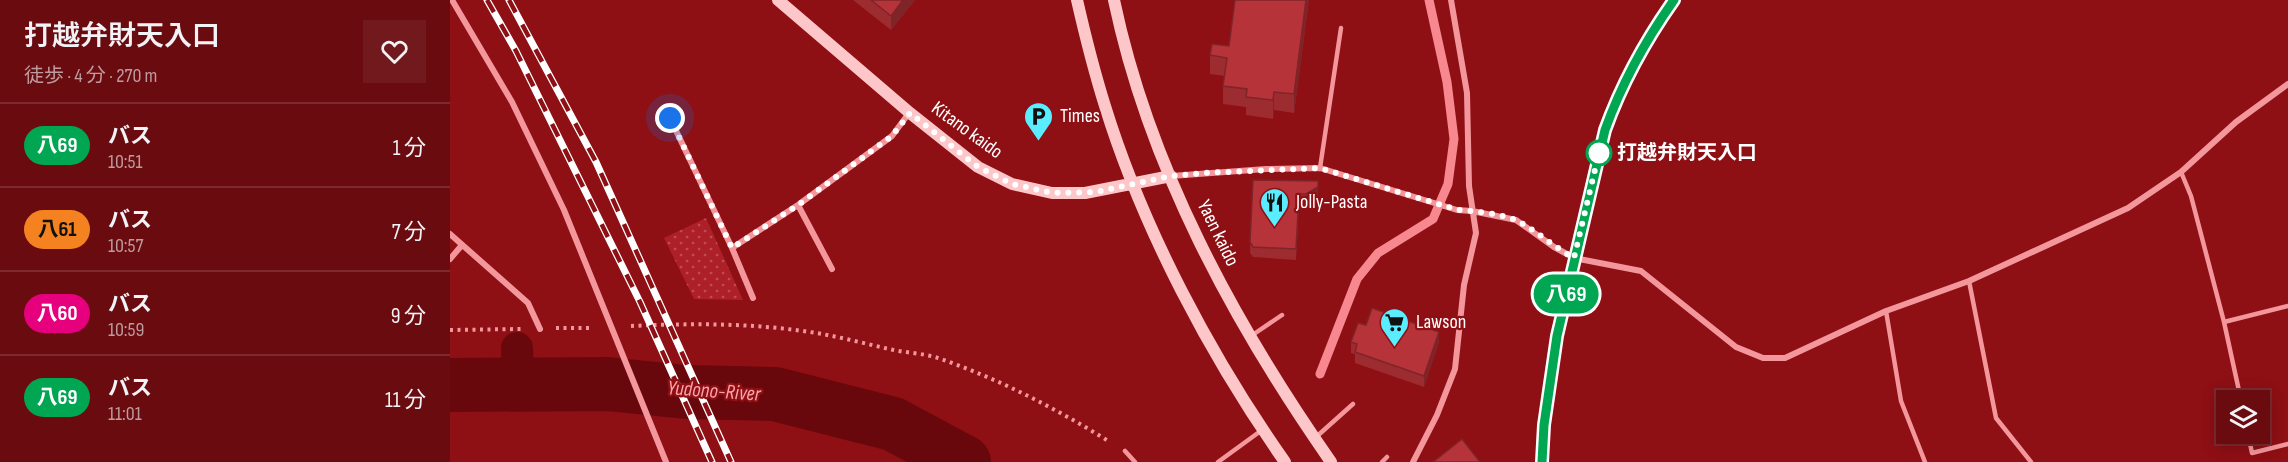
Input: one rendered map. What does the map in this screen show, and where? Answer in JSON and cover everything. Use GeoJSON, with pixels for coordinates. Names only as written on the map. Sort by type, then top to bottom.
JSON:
{"type":"FeatureCollection","features":[{"type":"Feature","properties":{"kind":"main road","name":"Kitano kaido"},"geometry":{"type":"LineString","coordinates":[[778,0],[910,113],[978,167],[1012,184],[1052,193],[1069,194],[1096,192],[1171,176]]}},
{"type":"Feature","properties":{"kind":"main road"},"geometry":{"type":"LineString","coordinates":[[1077,0],[1105,107],[1134,184],[1194,314],[1262,429],[1285,462]]}},
{"type":"Feature","properties":{"kind":"main road","name":"Yaen kaido"},"geometry":{"type":"LineString","coordinates":[[1114,0],[1142,102],[1171,176],[1214,272],[1289,400],[1331,462]]}},
{"type":"Feature","properties":{"kind":"street"},"geometry":{"type":"LineString","coordinates":[[452,0],[512,102],[564,210],[666,462]]}},
{"type":"Feature","properties":{"kind":"street"},"geometry":{"type":"LineString","coordinates":[[1413,462],[1437,415],[1455,369],[1464,285],[1476,233],[1469,186],[1467,93],[1451,0]]}},
{"type":"Feature","properties":{"kind":"street"},"geometry":{"type":"LineString","coordinates":[[1542,462],[1544,425],[1557,336],[1597,159],[1614,104],[1639,54],[1674,0]]}},
{"type":"Feature","properties":{"kind":"street"},"geometry":{"type":"LineString","coordinates":[[1171,176],[1266,169],[1320,168],[1458,210],[1472,210],[1516,220],[1574,258],[1641,271],[1736,347],[1763,358],[1785,358],[1886,311],[1969,281],[2127,208],[2181,172],[2236,122],[2288,84]]}},
{"type":"Feature","properties":{"kind":"street"},"geometry":{"type":"LineString","coordinates":[[732,248],[798,205],[892,136],[910,113]]}},
{"type":"Feature","properties":{"kind":"street"},"geometry":{"type":"LineString","coordinates":[[670,118],[732,248],[753,298]]}},
{"type":"Feature","properties":{"kind":"street"},"geometry":{"type":"LineString","coordinates":[[798,205],[832,269]]}},
{"type":"Feature","properties":{"kind":"street"},"geometry":{"type":"LineString","coordinates":[[450,234],[528,303],[540,329]]}},
{"type":"Feature","properties":{"kind":"street"},"geometry":{"type":"LineString","coordinates":[[450,258],[462,245]]}},
{"type":"Feature","properties":{"kind":"lane"},"geometry":{"type":"LineString","coordinates":[[1320,168],[1341,27]]}},
{"type":"Feature","properties":{"kind":"lane"},"geometry":{"type":"LineString","coordinates":[[2181,172],[2191,196],[2224,322],[2239,390]]}},
{"type":"Feature","properties":{"kind":"lane"},"geometry":{"type":"LineString","coordinates":[[1367,190],[1369,182]]}},
{"type":"Feature","properties":{"kind":"lane"},"geometry":{"type":"LineString","coordinates":[[1969,281],[1996,418],[2031,462]]}},
{"type":"Feature","properties":{"kind":"lane"},"geometry":{"type":"LineString","coordinates":[[2224,322],[2288,306]]}},
{"type":"Feature","properties":{"kind":"lane"},"geometry":{"type":"LineString","coordinates":[[1886,311],[1901,401],[1925,462]]}},
{"type":"Feature","properties":{"kind":"lane"},"geometry":{"type":"LineString","coordinates":[[1251,336],[1282,315]]}},
{"type":"Feature","properties":{"kind":"lane"},"geometry":{"type":"LineString","coordinates":[[1315,439],[1353,404]]}},
{"type":"Feature","properties":{"kind":"lane"},"geometry":{"type":"LineString","coordinates":[[1218,462],[1262,429]]}},
{"type":"Feature","properties":{"kind":"lane"},"geometry":{"type":"LineString","coordinates":[[2250,444],[2252,453],[2288,444]]}},
{"type":"Feature","properties":{"kind":"lane"},"geometry":{"type":"LineString","coordinates":[[1125,451],[1135,462]]}},
{"type":"Feature","properties":{"kind":"lane"},"geometry":{"type":"LineString","coordinates":[[1382,462],[1387,457]]}},
{"type":"Feature","properties":{"kind":"path"},"geometry":{"type":"LineString","coordinates":[[450,330],[689,323],[750,326],[822,334],[935,357],[988,377],[1060,411],[1125,451]]}},
{"type":"Feature","properties":{"kind":"shaded area"},"geometry":{"type":"Polygon","coordinates":[[[706,218],[743,300],[694,299],[664,238],[706,218]]]}},
{"type":"Feature","properties":{"kind":"building"},"geometry":{"type":"Polygon","coordinates":[[[871,0],[903,0],[891,16],[871,0]]]}},
{"type":"Feature","properties":{"kind":"building"},"geometry":{"type":"Polygon","coordinates":[[[1235,0],[1306,0],[1294,94],[1274,92],[1273,100],[1246,97],[1247,89],[1223,86],[1227,58],[1210,55],[1212,44],[1229,46],[1235,0]]]}},
{"type":"Feature","properties":{"kind":"building","name":"Jolly-Pasta"},"geometry":{"type":"Polygon","coordinates":[[[1253,180],[1318,181],[1318,187],[1306,194],[1299,194],[1296,249],[1253,247],[1250,242],[1253,180]]]}},
{"type":"Feature","properties":{"kind":"building","name":"Lawson"},"geometry":{"type":"Polygon","coordinates":[[[1372,308],[1439,332],[1424,376],[1355,352],[1357,344],[1351,342],[1358,323],[1366,325],[1372,308]]]}},
{"type":"Feature","properties":{"kind":"building"},"geometry":{"type":"Polygon","coordinates":[[[1462,439],[1480,462],[1433,462],[1462,439]]]}},
{"type":"Feature","properties":{"kind":"waterway"},"geometry":{"type":"LineString","coordinates":[[1320,374],[1357,279],[1378,253],[1433,219],[1448,184],[1454,139],[1447,82],[1429,0]]}},
{"type":"Feature","properties":{"kind":"waterway"},"geometry":{"type":"LineString","coordinates":[[517,348],[518,385]]}},
{"type":"Feature","properties":{"kind":"waterway","name":"Yudono-River"},"geometry":{"type":"LineString","coordinates":[[450,385],[607,384],[686,392],[775,394],[893,424],[964,462]]}},
{"type":"Feature","properties":{"kind":"railway"},"geometry":{"type":"LineString","coordinates":[[487,0],[516,51],[640,302],[712,462]]}},
{"type":"Feature","properties":{"kind":"railway"},"geometry":{"type":"LineString","coordinates":[[509,0],[596,162],[731,462]]}},
{"type":"Feature","properties":{"kind":"bus line","name":"八69"},"geometry":{"type":"LineString","coordinates":[[1542,462],[1544,425],[1557,336],[1605,130],[1614,104],[1639,54],[1674,0]]}},
{"type":"Feature","properties":{"kind":"place","name":"Times"},"geometry":{"type":"Point","coordinates":[1039,142]}},
{"type":"Feature","properties":{"kind":"place","name":"打越弁財天入口"},"geometry":{"type":"Point","coordinates":[1599,153]}},
{"type":"Feature","properties":{"kind":"place","name":"Jolly-Pasta"},"geometry":{"type":"Point","coordinates":[1275,228]}},
{"type":"Feature","properties":{"kind":"place","name":"Lawson"},"geometry":{"type":"Point","coordinates":[1395,348]}},
{"type":"Feature","properties":{"kind":"route"},"geometry":{"type":"LineString","coordinates":[[670,118],[732,248],[798,205],[892,136],[910,113],[978,167],[1012,184],[1052,193],[1096,192],[1171,176],[1203,173],[1320,168],[1458,210],[1472,210],[1516,220],[1574,258],[1599,153]]}}]}
